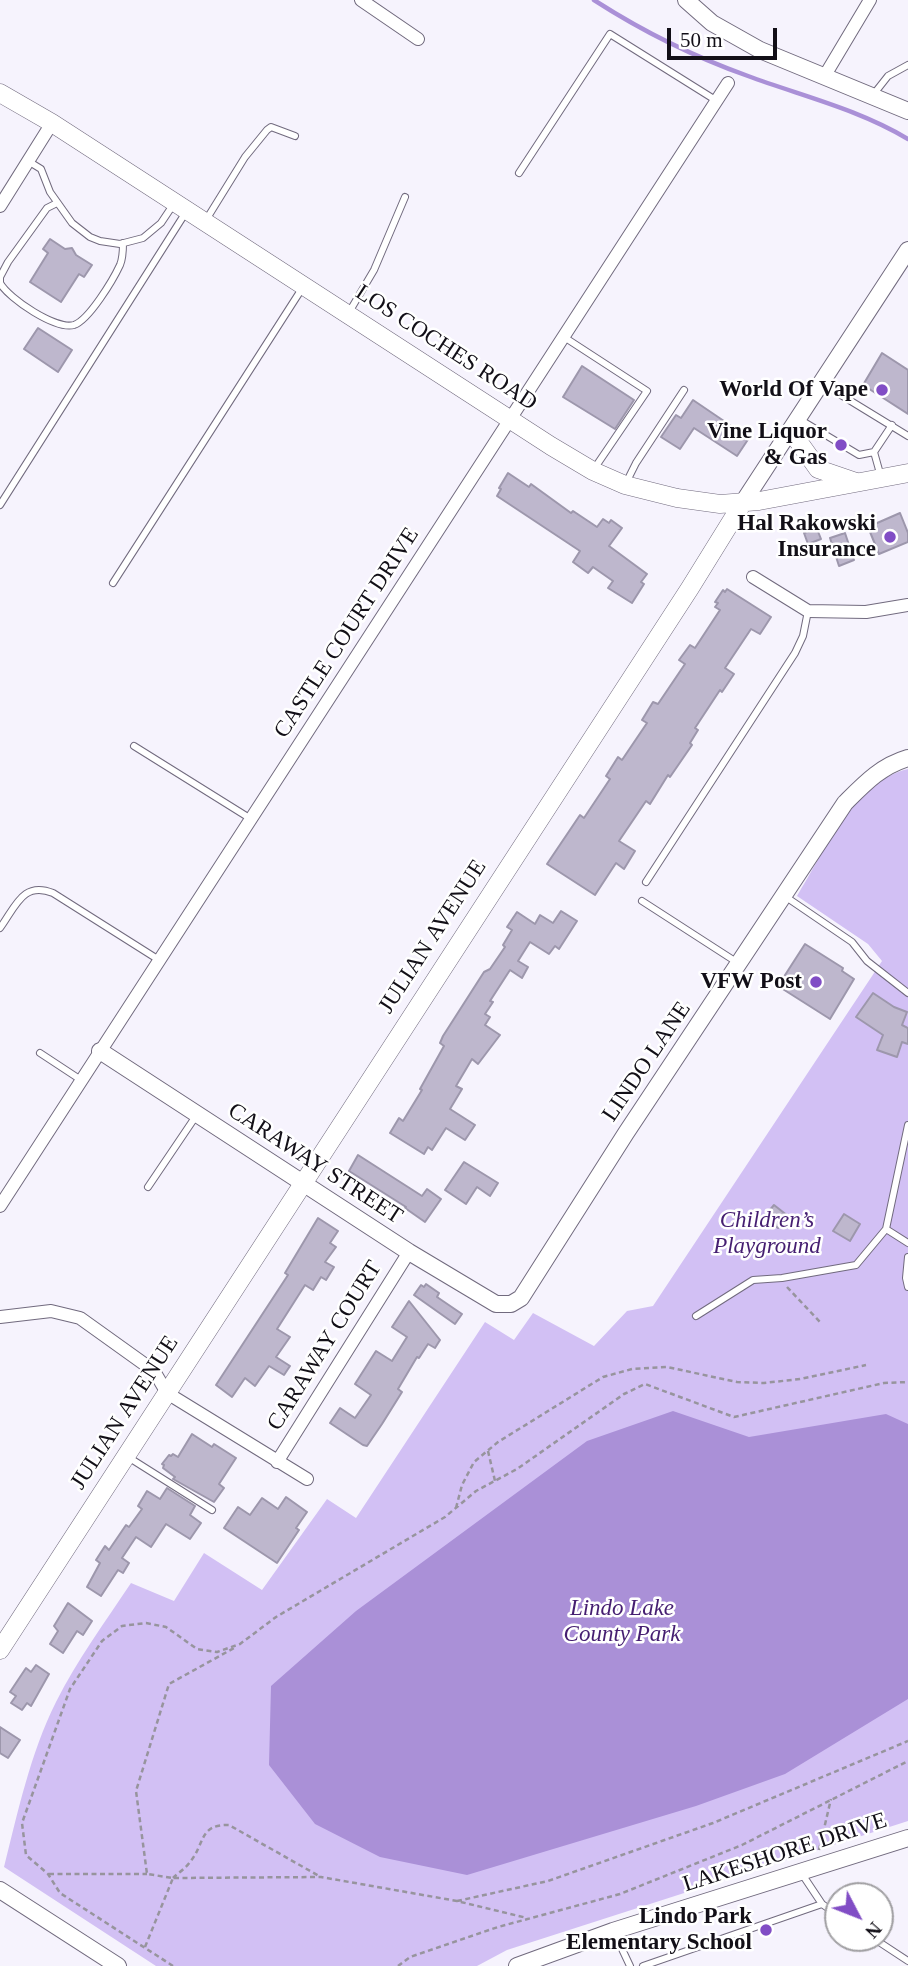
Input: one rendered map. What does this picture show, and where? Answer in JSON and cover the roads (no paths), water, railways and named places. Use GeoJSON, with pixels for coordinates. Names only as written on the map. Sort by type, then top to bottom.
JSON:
{"type":"FeatureCollection","features":[{"type":"Feature","properties":{"kind":"main road","name":"LOS COCHES ROAD"},"geometry":{"type":"LineString","coordinates":[[0,93],[52,123],[510,420],[593,471],[625,485],[696,501],[742,504],[908,473]]}},
{"type":"Feature","properties":{"kind":"main road"},"geometry":{"type":"LineString","coordinates":[[795,425],[818,469],[859,483]]}},
{"type":"Feature","properties":{"kind":"main road","name":"JULIAN AVENUE"},"geometry":{"type":"LineString","coordinates":[[0,1650],[742,504]]}},
{"type":"Feature","properties":{"kind":"street"},"geometry":{"type":"LineString","coordinates":[[361,0],[418,39]]}},
{"type":"Feature","properties":{"kind":"street"},"geometry":{"type":"LineString","coordinates":[[686,0],[712,23],[736,37],[908,111]]}},
{"type":"Feature","properties":{"kind":"street"},"geometry":{"type":"LineString","coordinates":[[824,77],[870,0]]}},
{"type":"Feature","properties":{"kind":"street","name":"CASTLE COURT DRIVE"},"geometry":{"type":"LineString","coordinates":[[0,1206],[728,83]]}},
{"type":"Feature","properties":{"kind":"street"},"geometry":{"type":"LineString","coordinates":[[0,206],[52,123]]}},
{"type":"Feature","properties":{"kind":"street","name":"JULIAN AVENUE"},"geometry":{"type":"LineString","coordinates":[[742,504],[908,250]]}},
{"type":"Feature","properties":{"kind":"street"},"geometry":{"type":"LineString","coordinates":[[752,577],[808,611],[866,612],[908,605]]}},
{"type":"Feature","properties":{"kind":"street","name":"LINDO LANE"},"geometry":{"type":"LineString","coordinates":[[511,1304],[521,1298],[626,1133],[845,803],[871,777],[891,763],[908,758]]}},
{"type":"Feature","properties":{"kind":"street","name":"CARAWAY STREET"},"geometry":{"type":"LineString","coordinates":[[100,1051],[409,1252],[496,1304],[511,1304]]}},
{"type":"Feature","properties":{"kind":"street","name":"CARAWAY COURT"},"geometry":{"type":"LineString","coordinates":[[277,1462],[409,1252]]}},
{"type":"Feature","properties":{"kind":"street"},"geometry":{"type":"LineString","coordinates":[[0,1317],[51,1311],[80,1318],[154,1371],[167,1393],[307,1479]]}},
{"type":"Feature","properties":{"kind":"street","name":"LAKESHORE DRIVE"},"geometry":{"type":"LineString","coordinates":[[517,1966],[613,1931],[908,1838]]}},
{"type":"Feature","properties":{"kind":"street"},"geometry":{"type":"LineString","coordinates":[[0,1889],[118,1966]]}},
{"type":"Feature","properties":{"kind":"lane"},"geometry":{"type":"LineString","coordinates":[[519,173],[610,34],[717,101]]}},
{"type":"Feature","properties":{"kind":"lane"},"geometry":{"type":"LineString","coordinates":[[872,96],[885,79],[908,65]]}},
{"type":"Feature","properties":{"kind":"lane"},"geometry":{"type":"LineString","coordinates":[[205,222],[245,157],[267,130],[271,127],[295,136]]}},
{"type":"Feature","properties":{"kind":"lane"},"geometry":{"type":"LineString","coordinates":[[28,161],[41,169],[57,203],[72,223],[90,237],[110,244],[143,238],[181,206]]}},
{"type":"Feature","properties":{"kind":"lane"},"geometry":{"type":"LineString","coordinates":[[348,314],[374,270],[405,197]]}},
{"type":"Feature","properties":{"kind":"lane"},"geometry":{"type":"LineString","coordinates":[[57,203],[47,208],[0,277],[4,289],[20,304],[63,325],[78,322],[89,313],[119,267],[123,243]]}},
{"type":"Feature","properties":{"kind":"lane"},"geometry":{"type":"LineString","coordinates":[[0,505],[181,206]]}},
{"type":"Feature","properties":{"kind":"lane"},"geometry":{"type":"LineString","coordinates":[[113,583],[304,285]]}},
{"type":"Feature","properties":{"kind":"lane"},"geometry":{"type":"LineString","coordinates":[[564,337],[647,391],[593,471]]}},
{"type":"Feature","properties":{"kind":"lane"},"geometry":{"type":"LineString","coordinates":[[821,383],[908,436]]}},
{"type":"Feature","properties":{"kind":"lane"},"geometry":{"type":"LineString","coordinates":[[625,485],[636,463],[684,390]]}},
{"type":"Feature","properties":{"kind":"lane"},"geometry":{"type":"LineString","coordinates":[[795,425],[859,455],[874,452],[892,425]]}},
{"type":"Feature","properties":{"kind":"lane"},"geometry":{"type":"LineString","coordinates":[[874,452],[881,478]]}},
{"type":"Feature","properties":{"kind":"lane"},"geometry":{"type":"LineString","coordinates":[[646,882],[795,653],[803,636],[808,611]]}},
{"type":"Feature","properties":{"kind":"lane"},"geometry":{"type":"LineString","coordinates":[[134,746],[251,819]]}},
{"type":"Feature","properties":{"kind":"lane"},"geometry":{"type":"LineString","coordinates":[[0,928],[25,892],[40,888],[53,893],[159,960]]}},
{"type":"Feature","properties":{"kind":"lane"},"geometry":{"type":"LineString","coordinates":[[784,896],[852,942],[867,961],[908,993]]}},
{"type":"Feature","properties":{"kind":"lane"},"geometry":{"type":"LineString","coordinates":[[642,901],[739,964]]}},
{"type":"Feature","properties":{"kind":"lane"},"geometry":{"type":"LineString","coordinates":[[40,1053],[81,1080]]}},
{"type":"Feature","properties":{"kind":"lane"},"geometry":{"type":"LineString","coordinates":[[148,1187],[197,1114]]}},
{"type":"Feature","properties":{"kind":"lane"},"geometry":{"type":"LineString","coordinates":[[696,1316],[753,1280],[782,1278],[856,1265],[886,1229],[908,1125]]}},
{"type":"Feature","properties":{"kind":"lane"},"geometry":{"type":"LineString","coordinates":[[886,1229],[908,1243]]}},
{"type":"Feature","properties":{"kind":"lane"},"geometry":{"type":"LineString","coordinates":[[908,1257],[908,1287]]}},
{"type":"Feature","properties":{"kind":"lane"},"geometry":{"type":"LineString","coordinates":[[126,1456],[212,1510]]}},
{"type":"Feature","properties":{"kind":"lane"},"geometry":{"type":"LineString","coordinates":[[643,1966],[822,1904],[801,1872]]}},
{"type":"Feature","properties":{"kind":"lane"},"geometry":{"type":"LineString","coordinates":[[613,1931],[630,1966]]}},
{"type":"Feature","properties":{"kind":"waterway"},"geometry":{"type":"LineString","coordinates":[[594,0],[689,52],[748,76],[850,111],[908,139]]}},
{"type":"Feature","properties":{"kind":"place","name":"World Of Vape"},"geometry":{"type":"Point","coordinates":[882,390]}},
{"type":"Feature","properties":{"kind":"place","name":"Vine Liquor & Gas"},"geometry":{"type":"Point","coordinates":[841,445]}},
{"type":"Feature","properties":{"kind":"place","name":"Hal Rakowski Insurance"},"geometry":{"type":"Point","coordinates":[890,537]}},
{"type":"Feature","properties":{"kind":"place","name":"VFW Post"},"geometry":{"type":"Point","coordinates":[816,982]}},
{"type":"Feature","properties":{"kind":"place","name":"Lindo Park Elementary School"},"geometry":{"type":"Point","coordinates":[766,1930]}},
{"type":"Feature","properties":{"kind":"park label","name":"Children’s Playground"},"geometry":{"type":"Point","coordinates":[767,1234]}},
{"type":"Feature","properties":{"kind":"park label","name":"Lindo Lake County Park"},"geometry":{"type":"Point","coordinates":[622,1622]}}]}
